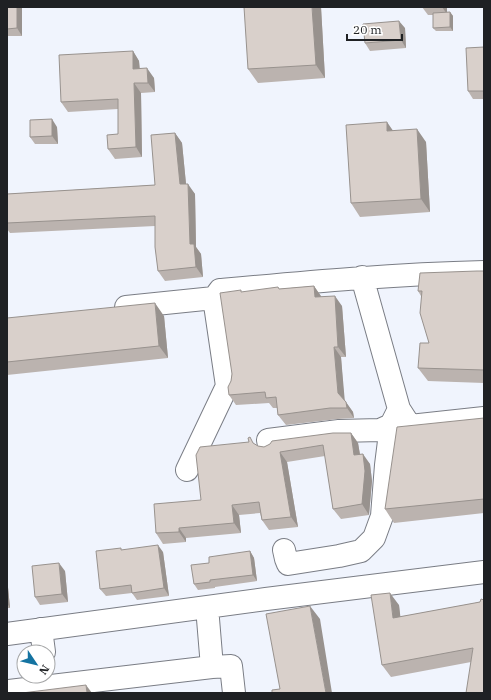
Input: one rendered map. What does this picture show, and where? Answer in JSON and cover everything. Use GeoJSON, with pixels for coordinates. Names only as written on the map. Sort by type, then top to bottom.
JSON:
{"type":"FeatureCollection","features":[{"type":"Feature","properties":{"kind":"street"},"geometry":{"type":"LineString","coordinates":[[187,470],[227,386],[214,298],[220,290],[362,277],[484,272]]}},
{"type":"Feature","properties":{"kind":"street"},"geometry":{"type":"LineString","coordinates":[[284,550],[288,564],[361,551],[374,538],[382,516],[386,465],[395,417],[362,277]]}},
{"type":"Feature","properties":{"kind":"street"},"geometry":{"type":"LineString","coordinates":[[107,309],[214,298]]}},
{"type":"Feature","properties":{"kind":"street"},"geometry":{"type":"LineString","coordinates":[[395,417],[410,426],[484,418]]}},
{"type":"Feature","properties":{"kind":"street"},"geometry":{"type":"LineString","coordinates":[[269,445],[268,440],[280,438],[339,431],[380,430],[395,417]]}},
{"type":"Feature","properties":{"kind":"street"},"geometry":{"type":"LineString","coordinates":[[7,634],[484,572]]}},
{"type":"Feature","properties":{"kind":"street"},"geometry":{"type":"LineString","coordinates":[[207,607],[212,667]]}},
{"type":"Feature","properties":{"kind":"street"},"geometry":{"type":"LineString","coordinates":[[41,629],[43,644]]}},
{"type":"Feature","properties":{"kind":"street"},"geometry":{"type":"LineString","coordinates":[[56,680],[231,666],[234,693]]}},
{"type":"Feature","properties":{"kind":"street"},"geometry":{"type":"LineString","coordinates":[[10,693],[9,691],[36,684]]}},
{"type":"Feature","properties":{"kind":"building"},"geometry":{"type":"Polygon","coordinates":[[[7,7],[17,7],[17,28],[7,29],[7,7]]]}},
{"type":"Feature","properties":{"kind":"building"},"geometry":{"type":"Polygon","coordinates":[[[244,7],[312,7],[316,65],[248,69],[244,7]]]}},
{"type":"Feature","properties":{"kind":"building"},"geometry":{"type":"Polygon","coordinates":[[[450,12],[450,27],[433,28],[433,13],[450,12]]]}},
{"type":"Feature","properties":{"kind":"building"},"geometry":{"type":"Polygon","coordinates":[[[399,21],[401,40],[365,43],[363,24],[399,21]]]}},
{"type":"Feature","properties":{"kind":"building"},"geometry":{"type":"Polygon","coordinates":[[[484,47],[484,91],[468,91],[466,48],[484,47]]]}},
{"type":"Feature","properties":{"kind":"building"},"geometry":{"type":"Polygon","coordinates":[[[133,51],[133,69],[147,68],[148,83],[134,83],[136,147],[108,149],[107,135],[118,134],[118,99],[61,102],[59,55],[133,51]]]}},
{"type":"Feature","properties":{"kind":"building"},"geometry":{"type":"Polygon","coordinates":[[[52,119],[52,136],[30,137],[30,120],[52,119]]]}},
{"type":"Feature","properties":{"kind":"building"},"geometry":{"type":"Polygon","coordinates":[[[387,122],[387,131],[417,129],[421,199],[351,203],[346,125],[387,122]]]}},
{"type":"Feature","properties":{"kind":"building"},"geometry":{"type":"Polygon","coordinates":[[[175,133],[180,184],[188,184],[190,244],[194,244],[196,267],[158,271],[155,247],[155,216],[7,223],[7,194],[155,185],[151,135],[175,133]]]}},
{"type":"Feature","properties":{"kind":"building"},"geometry":{"type":"Polygon","coordinates":[[[484,271],[484,370],[418,368],[420,343],[429,343],[420,313],[422,291],[418,291],[420,273],[484,271]]]}},
{"type":"Feature","properties":{"kind":"building"},"geometry":{"type":"Polygon","coordinates":[[[314,286],[315,297],[335,296],[338,347],[334,347],[338,393],[346,402],[347,408],[330,408],[278,415],[276,397],[266,398],[265,392],[229,395],[228,387],[232,374],[220,293],[278,287],[279,289],[314,286]]]}},
{"type":"Feature","properties":{"kind":"building"},"geometry":{"type":"Polygon","coordinates":[[[155,303],[159,346],[7,362],[7,318],[155,303]]]}},
{"type":"Feature","properties":{"kind":"building"},"geometry":{"type":"Polygon","coordinates":[[[484,418],[484,499],[385,509],[397,427],[484,418]]]}},
{"type":"Feature","properties":{"kind":"building"},"geometry":{"type":"Polygon","coordinates":[[[333,433],[351,433],[354,455],[363,454],[365,471],[362,504],[333,509],[323,445],[280,452],[291,517],[262,520],[259,502],[232,505],[234,523],[179,528],[179,532],[156,533],[154,504],[201,500],[196,455],[200,447],[249,442],[248,438],[250,437],[253,443],[264,447],[272,441],[333,433]]]}},
{"type":"Feature","properties":{"kind":"building"},"geometry":{"type":"Polygon","coordinates":[[[158,545],[164,588],[132,593],[131,585],[100,589],[96,551],[121,548],[121,550],[158,545]]]}},
{"type":"Feature","properties":{"kind":"building"},"geometry":{"type":"Polygon","coordinates":[[[250,551],[253,575],[210,580],[210,582],[194,584],[191,565],[209,563],[209,557],[250,551]]]}},
{"type":"Feature","properties":{"kind":"building"},"geometry":{"type":"Polygon","coordinates":[[[59,563],[62,594],[35,597],[32,566],[59,563]]]}},
{"type":"Feature","properties":{"kind":"building"},"geometry":{"type":"Polygon","coordinates":[[[390,593],[393,618],[480,602],[481,599],[484,600],[484,693],[466,693],[473,648],[382,665],[371,595],[390,593]]]}},
{"type":"Feature","properties":{"kind":"building"},"geometry":{"type":"Polygon","coordinates":[[[310,606],[326,693],[272,693],[272,690],[280,689],[266,614],[310,606]]]}},
{"type":"Feature","properties":{"kind":"building"},"geometry":{"type":"Polygon","coordinates":[[[86,685],[87,693],[22,693],[86,685]]]}}]}
